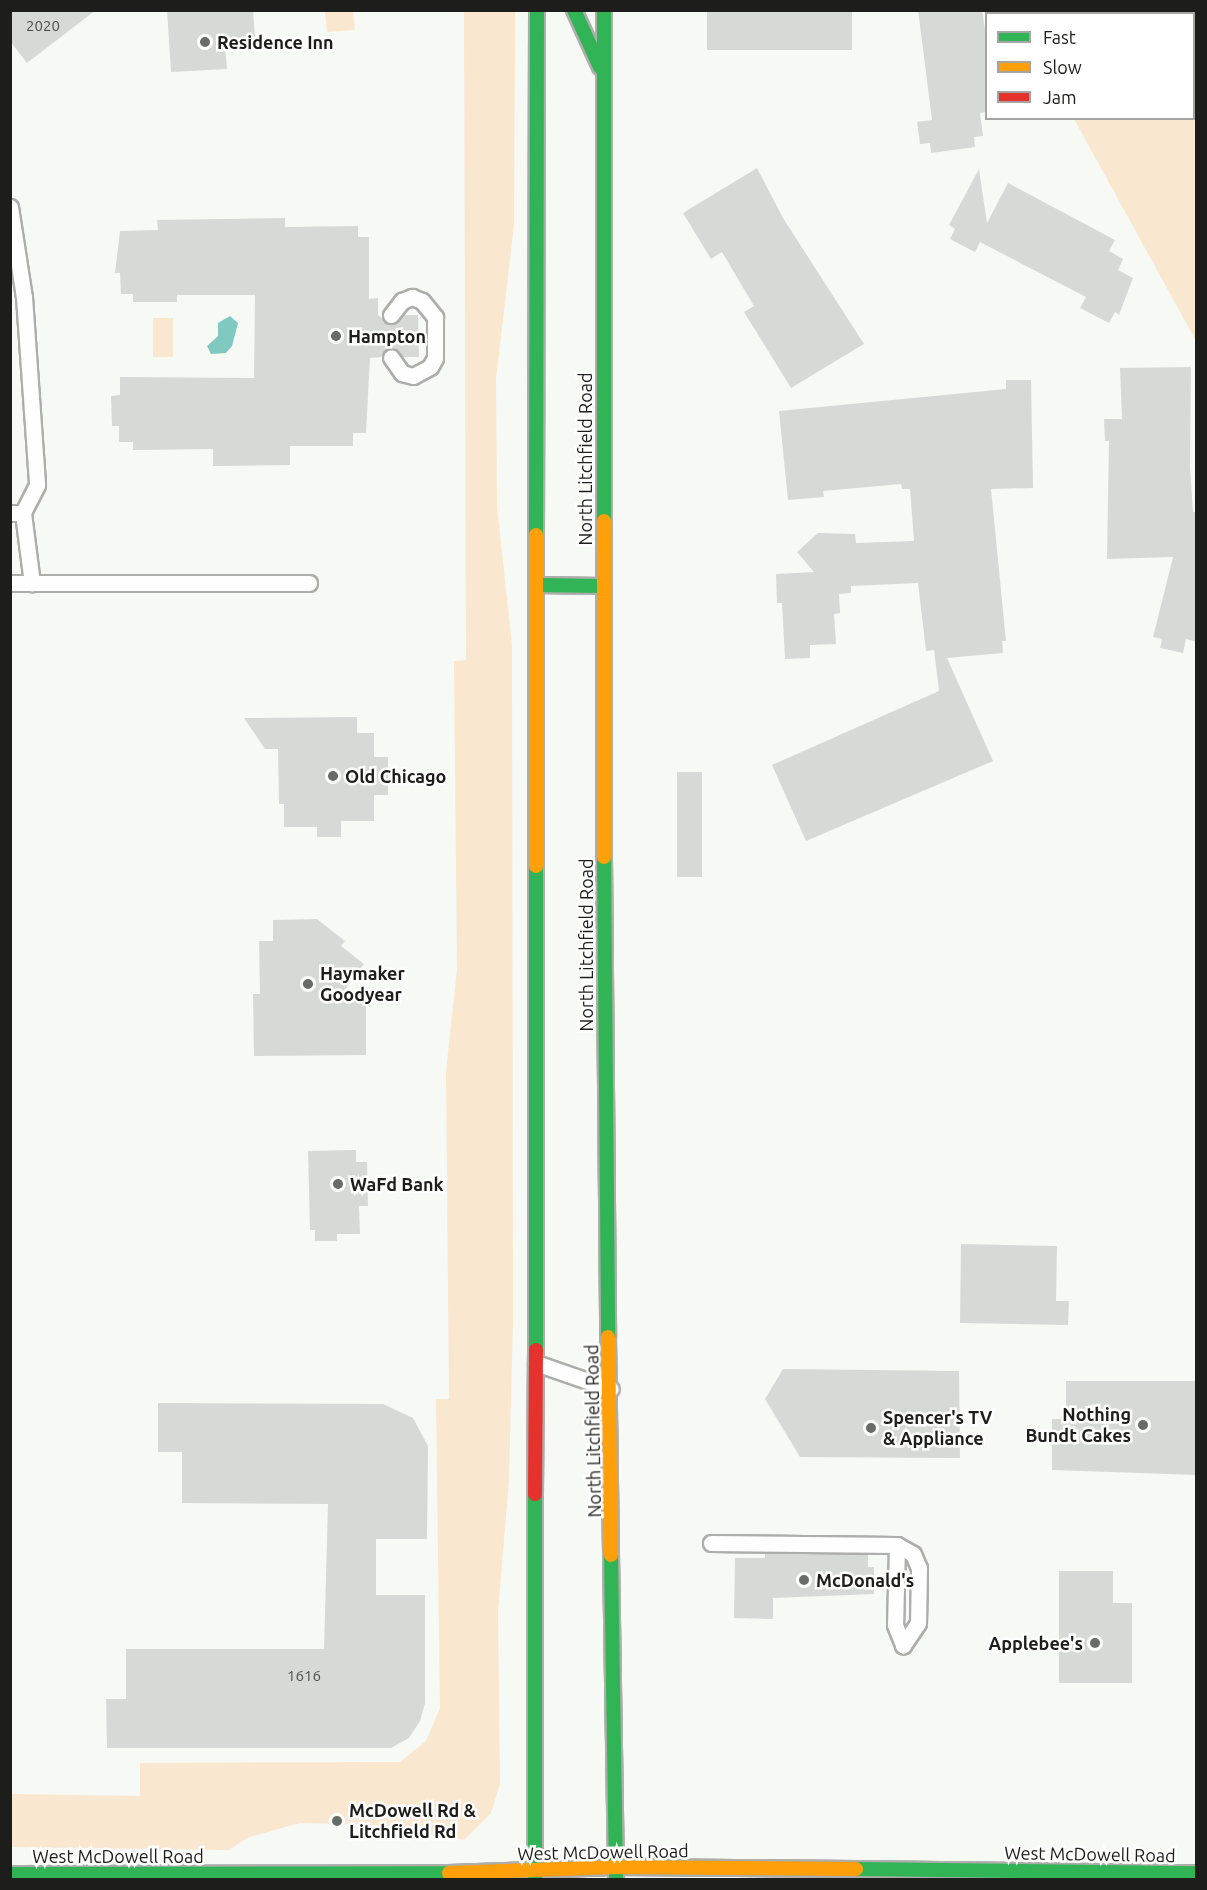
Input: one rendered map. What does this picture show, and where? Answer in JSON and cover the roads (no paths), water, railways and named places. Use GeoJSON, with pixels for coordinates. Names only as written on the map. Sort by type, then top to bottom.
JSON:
{"type":"FeatureCollection","features":[{"type":"Feature","properties":{"kind":"main road"},"geometry":{"type":"LineString","coordinates":[[536,1875],[537,10]]}},
{"type":"Feature","properties":{"kind":"main road"},"geometry":{"type":"LineString","coordinates":[[574,10],[604,76]]}},
{"type":"Feature","properties":{"kind":"main road","name":"North Litchfield Road"},"geometry":{"type":"LineString","coordinates":[[604,10],[602,586],[616,1874]]}},
{"type":"Feature","properties":{"kind":"main road"},"geometry":{"type":"LineString","coordinates":[[537,585],[602,586]]}},
{"type":"Feature","properties":{"kind":"main road","name":"West McDowell Road"},"geometry":{"type":"LineString","coordinates":[[10,1874],[1197,1873]]}},
{"type":"Feature","properties":{"kind":"lane"},"geometry":{"type":"LineString","coordinates":[[10,207],[37,485],[17,513],[32,583]]}},
{"type":"Feature","properties":{"kind":"lane"},"geometry":{"type":"LineString","coordinates":[[391,315],[397,305],[412,297],[422,301],[435,317],[435,358],[430,367],[413,376],[402,373],[392,357]]}},
{"type":"Feature","properties":{"kind":"lane"},"geometry":{"type":"LineString","coordinates":[[10,583],[309,583]]}},
{"type":"Feature","properties":{"kind":"lane"},"geometry":{"type":"LineString","coordinates":[[536,1363],[611,1389]]}},
{"type":"Feature","properties":{"kind":"lane"},"geometry":{"type":"LineString","coordinates":[[711,1543],[897,1545],[913,1554],[919,1568],[918,1623],[903,1645],[895,1625],[897,1545]]}},
{"type":"Feature","properties":{"kind":"water"},"geometry":{"type":"Polygon","coordinates":[[[230,316],[238,323],[232,346],[226,353],[211,354],[207,346],[218,336],[218,323],[230,316]]]}},
{"type":"Feature","properties":{"kind":"place","name":"Residence Inn"},"geometry":{"type":"Point","coordinates":[205,42]}},
{"type":"Feature","properties":{"kind":"place","name":"Hampton"},"geometry":{"type":"Point","coordinates":[336,336]}},
{"type":"Feature","properties":{"kind":"place","name":"Old Chicago"},"geometry":{"type":"Point","coordinates":[333,776]}},
{"type":"Feature","properties":{"kind":"place","name":"Haymaker Goodyear"},"geometry":{"type":"Point","coordinates":[308,984]}},
{"type":"Feature","properties":{"kind":"place","name":"WaFd Bank"},"geometry":{"type":"Point","coordinates":[338,1184]}},
{"type":"Feature","properties":{"kind":"place","name":"Nothing Bundt Cakes"},"geometry":{"type":"Point","coordinates":[1143,1425]}},
{"type":"Feature","properties":{"kind":"place","name":"Spencer's TV & Appliance"},"geometry":{"type":"Point","coordinates":[871,1428]}},
{"type":"Feature","properties":{"kind":"place","name":"McDonald's"},"geometry":{"type":"Point","coordinates":[804,1580]}},
{"type":"Feature","properties":{"kind":"place","name":"Applebee's"},"geometry":{"type":"Point","coordinates":[1095,1643]}},
{"type":"Feature","properties":{"kind":"place","name":"McDowell Rd & Litchfield Rd"},"geometry":{"type":"Point","coordinates":[337,1821]}}]}
